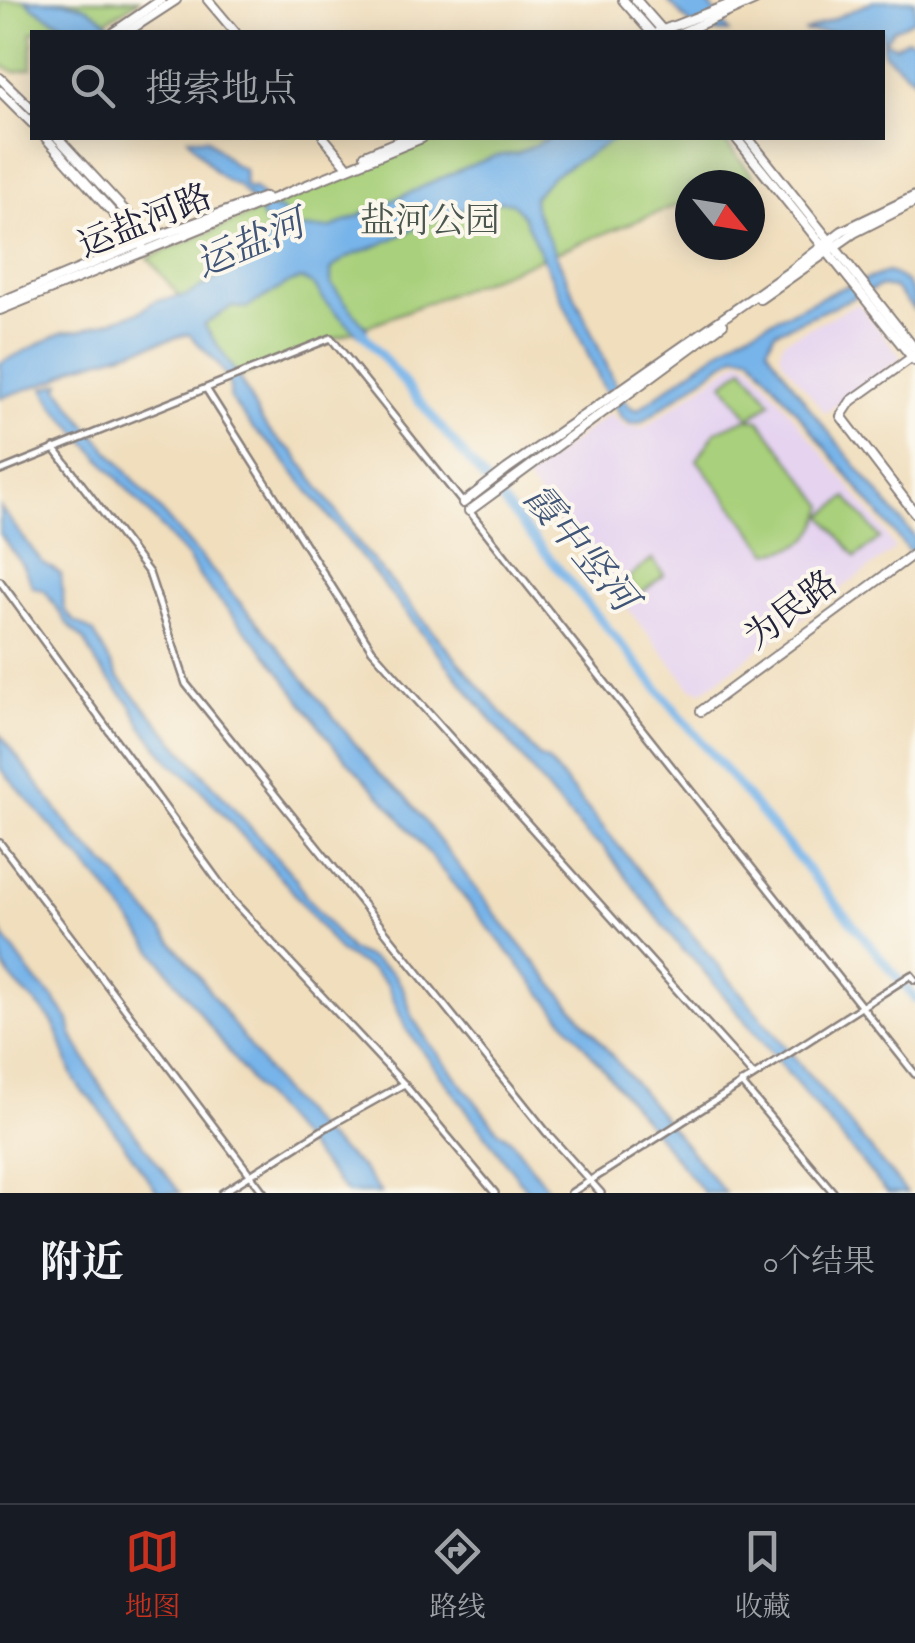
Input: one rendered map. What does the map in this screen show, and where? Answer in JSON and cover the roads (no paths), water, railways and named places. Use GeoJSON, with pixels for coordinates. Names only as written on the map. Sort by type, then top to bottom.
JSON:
{"type":"FeatureCollection","features":[{"type":"Feature","properties":{"kind":"street"},"geometry":{"type":"LineString","coordinates":[[123,30],[161,0]]}},
{"type":"Feature","properties":{"kind":"street"},"geometry":{"type":"LineString","coordinates":[[124,30],[176,0]]}},
{"type":"Feature","properties":{"kind":"street"},"geometry":{"type":"LineString","coordinates":[[208,0],[233,30]]}},
{"type":"Feature","properties":{"kind":"street"},"geometry":{"type":"LineString","coordinates":[[623,0],[657,30]]}},
{"type":"Feature","properties":{"kind":"street"},"geometry":{"type":"LineString","coordinates":[[636,0],[658,30]]}},
{"type":"Feature","properties":{"kind":"street"},"geometry":{"type":"LineString","coordinates":[[664,30],[741,0]]}},
{"type":"Feature","properties":{"kind":"street"},"geometry":{"type":"LineString","coordinates":[[688,30],[755,0]]}},
{"type":"Feature","properties":{"kind":"street"},"geometry":{"type":"LineString","coordinates":[[0,78],[23,102]]}},
{"type":"Feature","properties":{"kind":"street"},"geometry":{"type":"LineString","coordinates":[[0,91],[23,102]]}},
{"type":"Feature","properties":{"kind":"street"},"geometry":{"type":"LineString","coordinates":[[48,140],[144,247]]}},
{"type":"Feature","properties":{"kind":"street"},"geometry":{"type":"LineString","coordinates":[[60,140],[155,241]]}},
{"type":"Feature","properties":{"kind":"street"},"geometry":{"type":"LineString","coordinates":[[326,140],[347,165]]}},
{"type":"Feature","properties":{"kind":"street","name":"运盐河路"},"geometry":{"type":"LineString","coordinates":[[0,310],[155,241],[268,198],[402,140]]}},
{"type":"Feature","properties":{"kind":"street","name":"运盐河路"},"geometry":{"type":"LineString","coordinates":[[347,165],[416,140]]}},
{"type":"Feature","properties":{"kind":"street"},"geometry":{"type":"LineString","coordinates":[[738,140],[829,246]]}},
{"type":"Feature","properties":{"kind":"street"},"geometry":{"type":"LineString","coordinates":[[750,140],[914,356],[851,401],[840,416],[915,513]]}},
{"type":"Feature","properties":{"kind":"street"},"geometry":{"type":"LineString","coordinates":[[467,507],[506,469],[761,292],[829,246],[915,199]]}},
{"type":"Feature","properties":{"kind":"street","name":"运盐河路"},"geometry":{"type":"LineString","coordinates":[[0,302],[144,247]]}},
{"type":"Feature","properties":{"kind":"street"},"geometry":{"type":"LineString","coordinates":[[0,471],[331,338],[915,1074]]}},
{"type":"Feature","properties":{"kind":"street"},"geometry":{"type":"LineString","coordinates":[[207,390],[372,650],[753,1075]]}},
{"type":"Feature","properties":{"kind":"street"},"geometry":{"type":"LineString","coordinates":[[54,448],[149,573],[186,684],[547,1133],[601,1193]]}},
{"type":"Feature","properties":{"kind":"street","name":"为民路"},"geometry":{"type":"LineString","coordinates":[[700,712],[912,555]]}},
{"type":"Feature","properties":{"kind":"street"},"geometry":{"type":"LineString","coordinates":[[0,581],[232,900],[404,1084],[495,1193]]}},
{"type":"Feature","properties":{"kind":"street"},"geometry":{"type":"LineString","coordinates":[[0,843],[264,1193]]}},
{"type":"Feature","properties":{"kind":"street"},"geometry":{"type":"LineString","coordinates":[[570,1193],[912,978]]}},
{"type":"Feature","properties":{"kind":"street"},"geometry":{"type":"LineString","coordinates":[[742,1083],[834,1193]]}},
{"type":"Feature","properties":{"kind":"street"},"geometry":{"type":"LineString","coordinates":[[222,1193],[404,1084]]}},
{"type":"Feature","properties":{"kind":"water"},"geometry":{"type":"Polygon","coordinates":[[[25,0],[77,4],[97,14],[114,30],[91,30],[45,15],[25,0]]]}},
{"type":"Feature","properties":{"kind":"water"},"geometry":{"type":"Polygon","coordinates":[[[667,0],[706,0],[728,30],[696,30],[667,0]]]}},
{"type":"Feature","properties":{"kind":"water"},"geometry":{"type":"Polygon","coordinates":[[[915,0],[915,19],[893,30],[885,41],[885,30],[808,30],[873,1],[915,0]]]}},
{"type":"Feature","properties":{"kind":"water"},"geometry":{"type":"Polygon","coordinates":[[[908,39],[915,43],[915,80],[885,55],[885,41],[895,46],[908,39]]]}},
{"type":"Feature","properties":{"kind":"water"},"geometry":{"type":"Polygon","coordinates":[[[190,140],[209,140],[233,164],[245,170],[244,184],[250,190],[253,187],[298,229],[332,228],[462,169],[495,156],[518,153],[546,140],[613,140],[551,177],[533,198],[620,394],[637,410],[741,335],[837,290],[887,272],[909,286],[915,311],[894,288],[880,286],[775,332],[767,348],[815,415],[915,538],[915,559],[751,355],[736,354],[642,422],[631,424],[622,418],[604,389],[523,216],[512,203],[462,209],[336,265],[331,270],[331,284],[367,329],[359,335],[326,303],[314,285],[302,279],[246,308],[231,307],[204,325],[266,427],[293,451],[360,545],[540,758],[548,761],[907,1193],[888,1193],[883,1188],[692,957],[683,951],[604,848],[553,797],[275,449],[254,430],[230,398],[223,371],[189,334],[75,367],[57,379],[0,398],[0,363],[64,332],[139,312],[155,301],[187,295],[252,257],[271,236],[259,210],[238,185],[216,173],[190,140]]]}},
{"type":"Feature","properties":{"kind":"water"},"geometry":{"type":"Polygon","coordinates":[[[61,383],[59,388],[83,421],[274,642],[379,774],[406,797],[501,921],[725,1193],[704,1193],[394,811],[337,750],[269,657],[201,579],[188,558],[54,406],[44,388],[61,383]]]}},
{"type":"Feature","properties":{"kind":"water"},"geometry":{"type":"Polygon","coordinates":[[[0,507],[42,562],[61,574],[64,609],[94,633],[118,677],[296,879],[350,950],[393,973],[427,1040],[551,1193],[529,1193],[406,1029],[387,984],[372,970],[340,952],[290,888],[193,781],[171,763],[98,666],[85,641],[68,625],[45,591],[33,587],[0,534],[0,507]]]}},
{"type":"Feature","properties":{"kind":"water"},"geometry":{"type":"Polygon","coordinates":[[[0,734],[76,835],[115,873],[190,964],[280,1089],[321,1134],[361,1167],[381,1193],[347,1193],[256,1088],[107,889],[0,768],[0,734]]]}},
{"type":"Feature","properties":{"kind":"water"},"geometry":{"type":"Polygon","coordinates":[[[0,931],[35,980],[54,998],[104,1092],[180,1193],[158,1193],[92,1099],[77,1084],[53,1023],[6,971],[1,958],[0,931]]]}},
{"type":"Feature","properties":{"kind":"waterway","name":"霞中竖河"},"geometry":{"type":"LineString","coordinates":[[357,326],[915,999]]}},
{"type":"Feature","properties":{"kind":"park label","name":"盐河公园"},"geometry":{"type":"Point","coordinates":[430,221]}},
{"type":"Feature","properties":{"kind":"water label","name":"运盐河"},"geometry":{"type":"Point","coordinates":[250,244]}}]}
